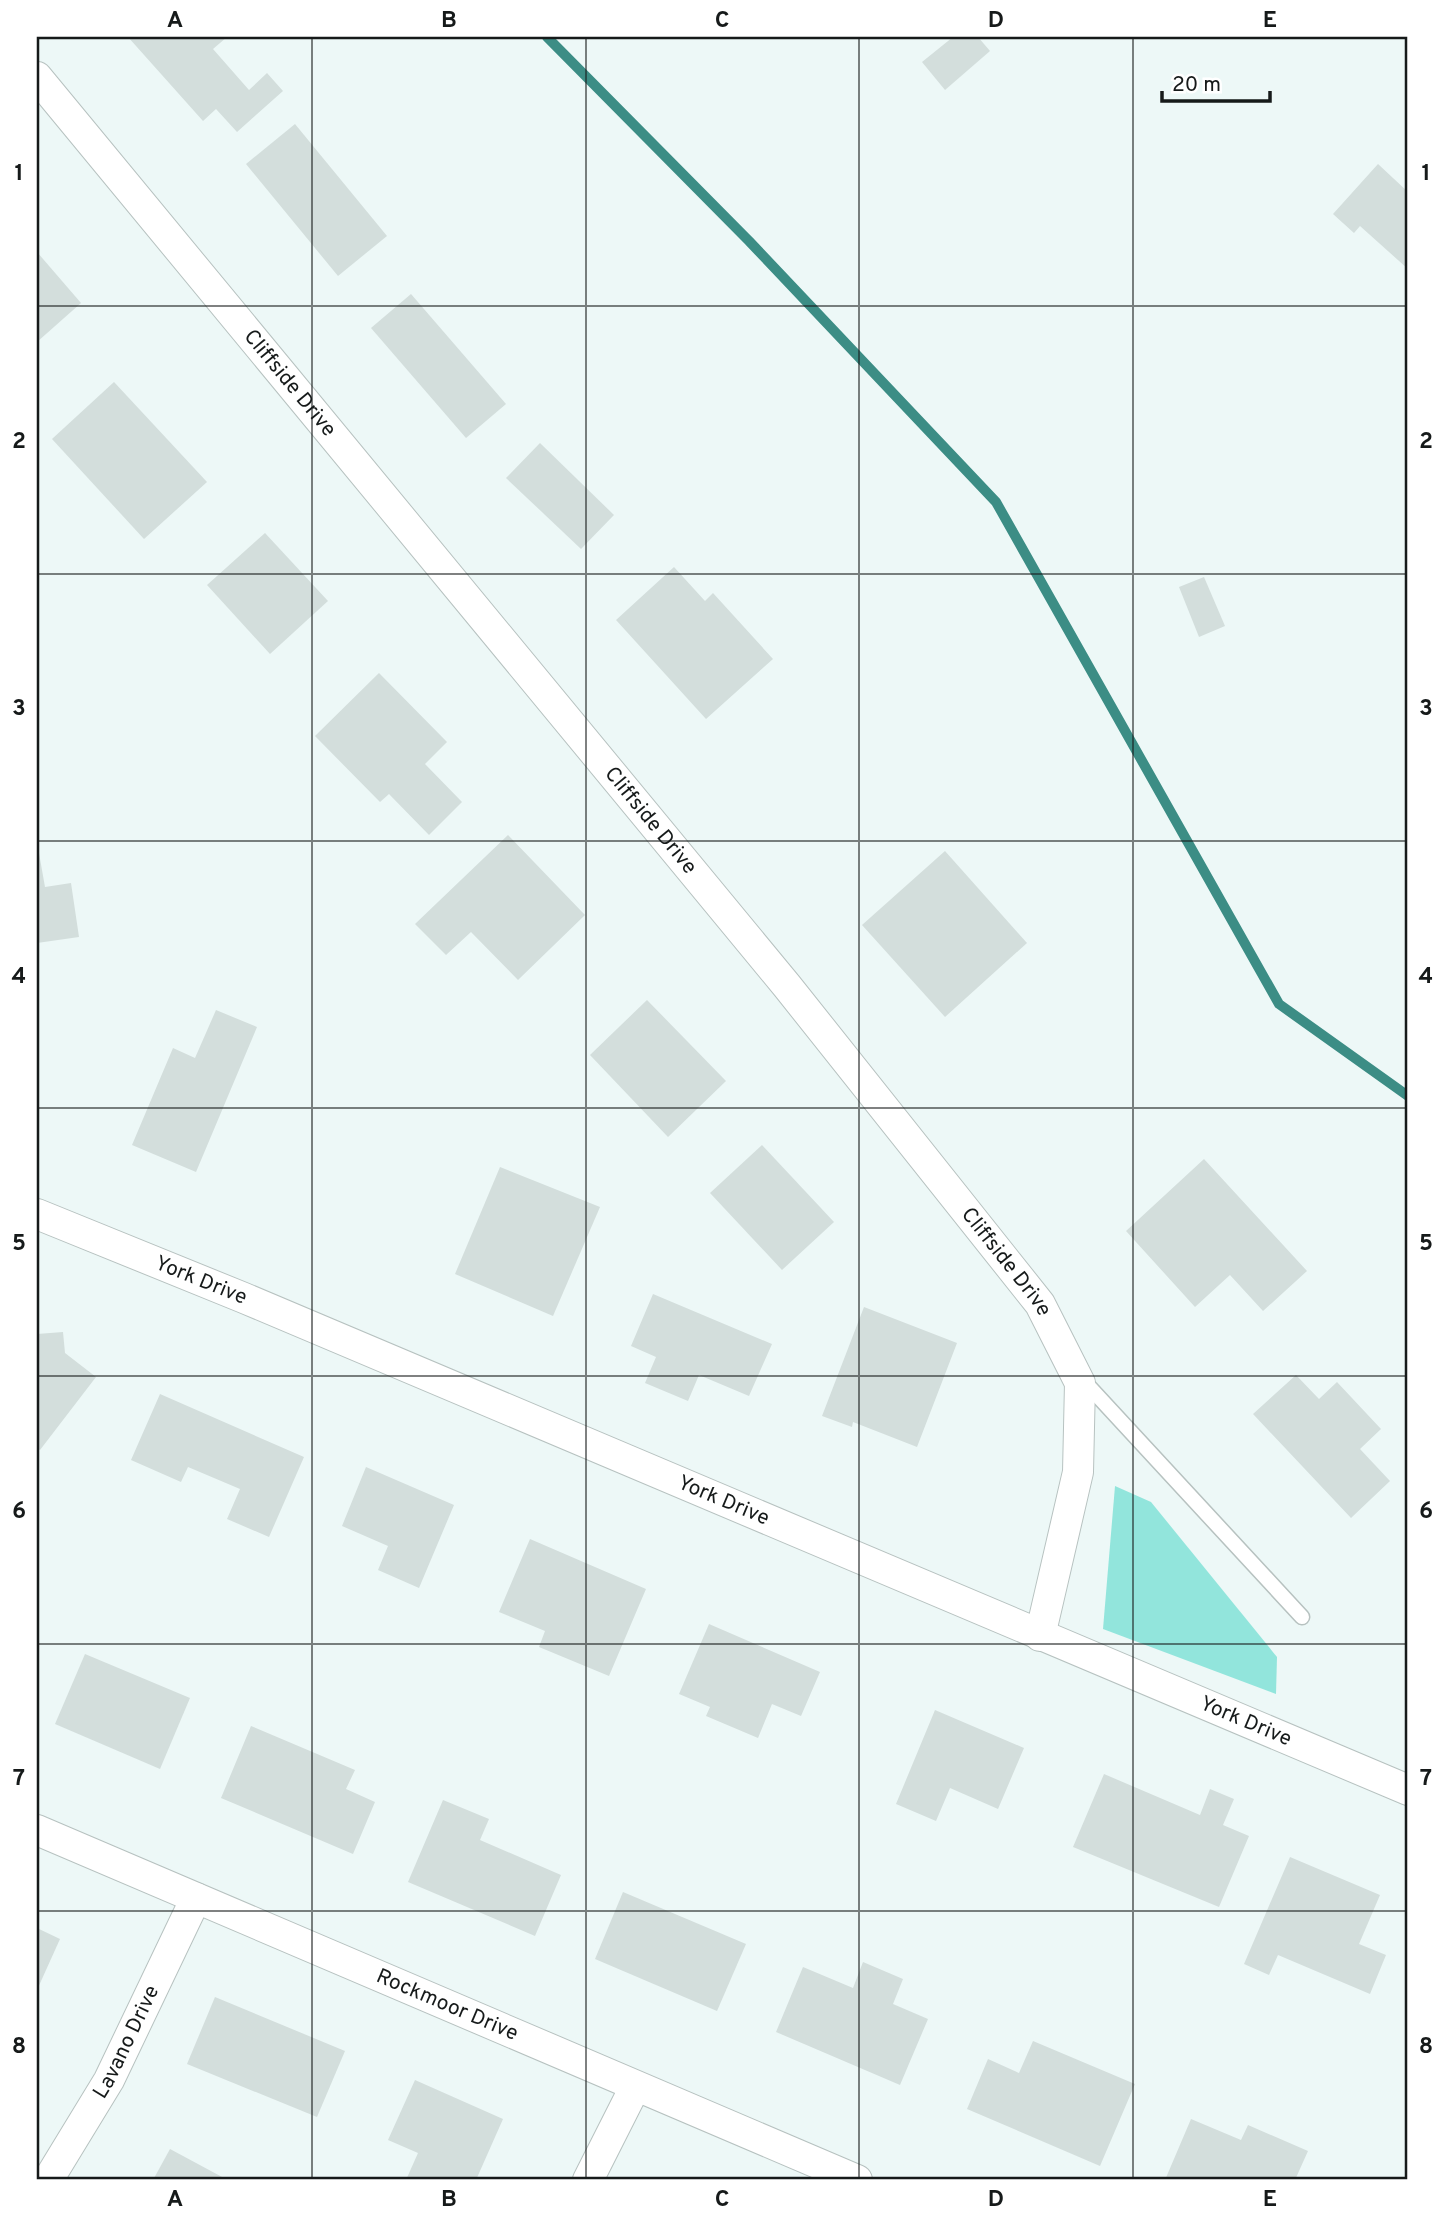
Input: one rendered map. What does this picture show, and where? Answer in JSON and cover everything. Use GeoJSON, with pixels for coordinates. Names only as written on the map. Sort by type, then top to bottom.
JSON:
{"type":"FeatureCollection","features":[{"type":"Feature","properties":{"kind":"street","name":"Cliffside Drive"},"geometry":{"type":"LineString","coordinates":[[37,77],[788,986],[1040,1304],[1080,1383],[1078,1472],[1040,1636]]}},
{"type":"Feature","properties":{"kind":"street","name":"York Drive"},"geometry":{"type":"LineString","coordinates":[[37,1214],[257,1303],[1408,1790]]}},
{"type":"Feature","properties":{"kind":"street","name":"Rockmoor Drive"},"geometry":{"type":"LineString","coordinates":[[37,1830],[857,2180]]}},
{"type":"Feature","properties":{"kind":"street","name":"Lavano Drive"},"geometry":{"type":"LineString","coordinates":[[48,2180],[109,2080],[196,1898]]}},
{"type":"Feature","properties":{"kind":"street"},"geometry":{"type":"LineString","coordinates":[[588,2180],[635,2087]]}},
{"type":"Feature","properties":{"kind":"lane"},"geometry":{"type":"LineString","coordinates":[[1076,1373],[1302,1616]]}},
{"type":"Feature","properties":{"kind":"shaded area"},"geometry":{"type":"Polygon","coordinates":[[[1115,1486],[1151,1502],[1277,1657],[1276,1694],[1103,1629],[1115,1486]]]}},
{"type":"Feature","properties":{"kind":"building"},"geometry":{"type":"Polygon","coordinates":[[[128,37],[227,37],[213,49],[249,90],[267,73],[283,91],[237,132],[216,109],[203,121],[128,37]]]}},
{"type":"Feature","properties":{"kind":"building"},"geometry":{"type":"Polygon","coordinates":[[[953,37],[978,37],[990,51],[945,90],[922,62],[953,37]]]}},
{"type":"Feature","properties":{"kind":"building"},"geometry":{"type":"Polygon","coordinates":[[[295,124],[387,236],[338,276],[246,164],[295,124]]]}},
{"type":"Feature","properties":{"kind":"building"},"geometry":{"type":"Polygon","coordinates":[[[1378,164],[1408,192],[1408,269],[1360,226],[1354,233],[1333,214],[1378,164]]]}},
{"type":"Feature","properties":{"kind":"building"},"geometry":{"type":"Polygon","coordinates":[[[37,252],[81,303],[37,342],[37,252]]]}},
{"type":"Feature","properties":{"kind":"building"},"geometry":{"type":"Polygon","coordinates":[[[411,294],[506,404],[466,438],[371,328],[411,294]]]}},
{"type":"Feature","properties":{"kind":"building"},"geometry":{"type":"Polygon","coordinates":[[[114,382],[207,482],[144,539],[52,439],[114,382]]]}},
{"type":"Feature","properties":{"kind":"building"},"geometry":{"type":"Polygon","coordinates":[[[540,443],[614,515],[581,549],[506,478],[540,443]]]}},
{"type":"Feature","properties":{"kind":"building"},"geometry":{"type":"Polygon","coordinates":[[[265,533],[328,601],[270,654],[207,585],[265,533]]]}},
{"type":"Feature","properties":{"kind":"building"},"geometry":{"type":"Polygon","coordinates":[[[674,567],[705,601],[713,593],[773,659],[706,719],[616,620],[674,567]]]}},
{"type":"Feature","properties":{"kind":"building"},"geometry":{"type":"Polygon","coordinates":[[[1204,577],[1225,626],[1199,637],[1179,587],[1204,577]]]}},
{"type":"Feature","properties":{"kind":"building"},"geometry":{"type":"Polygon","coordinates":[[[379,673],[447,742],[425,764],[462,802],[429,835],[389,794],[380,802],[315,736],[379,673]]]}},
{"type":"Feature","properties":{"kind":"building"},"geometry":{"type":"Polygon","coordinates":[[[508,835],[585,915],[518,980],[471,932],[446,955],[415,924],[508,835]]]}},
{"type":"Feature","properties":{"kind":"building"},"geometry":{"type":"Polygon","coordinates":[[[37,842],[45,887],[71,883],[79,937],[37,943],[37,842]]]}},
{"type":"Feature","properties":{"kind":"building"},"geometry":{"type":"Polygon","coordinates":[[[945,851],[1027,943],[945,1017],[862,925],[945,851]]]}},
{"type":"Feature","properties":{"kind":"building"},"geometry":{"type":"Polygon","coordinates":[[[647,1000],[726,1081],[668,1137],[590,1055],[647,1000]]]}},
{"type":"Feature","properties":{"kind":"building"},"geometry":{"type":"Polygon","coordinates":[[[216,1010],[257,1027],[196,1172],[132,1145],[173,1048],[195,1058],[216,1010]]]}},
{"type":"Feature","properties":{"kind":"building"},"geometry":{"type":"Polygon","coordinates":[[[762,1145],[834,1222],[782,1270],[710,1193],[762,1145]]]}},
{"type":"Feature","properties":{"kind":"building"},"geometry":{"type":"Polygon","coordinates":[[[1204,1159],[1307,1271],[1263,1311],[1230,1275],[1195,1307],[1126,1231],[1204,1159]]]}},
{"type":"Feature","properties":{"kind":"building"},"geometry":{"type":"Polygon","coordinates":[[[500,1167],[600,1207],[553,1316],[455,1274],[500,1167]]]}},
{"type":"Feature","properties":{"kind":"building"},"geometry":{"type":"Polygon","coordinates":[[[653,1294],[772,1344],[749,1396],[699,1375],[688,1401],[645,1383],[656,1357],[631,1346],[653,1294]]]}},
{"type":"Feature","properties":{"kind":"building"},"geometry":{"type":"Polygon","coordinates":[[[864,1307],[957,1343],[917,1447],[853,1422],[852,1427],[822,1416],[864,1307]]]}},
{"type":"Feature","properties":{"kind":"building"},"geometry":{"type":"Polygon","coordinates":[[[63,1332],[65,1353],[96,1377],[40,1450],[37,1448],[37,1334],[63,1332]]]}},
{"type":"Feature","properties":{"kind":"building"},"geometry":{"type":"Polygon","coordinates":[[[1296,1375],[1319,1399],[1337,1382],[1381,1429],[1360,1449],[1390,1481],[1351,1518],[1253,1414],[1296,1375]]]}},
{"type":"Feature","properties":{"kind":"building"},"geometry":{"type":"Polygon","coordinates":[[[160,1394],[304,1457],[269,1537],[227,1519],[240,1489],[188,1467],[181,1482],[131,1460],[160,1394]]]}},
{"type":"Feature","properties":{"kind":"building"},"geometry":{"type":"Polygon","coordinates":[[[366,1467],[454,1505],[419,1588],[378,1570],[388,1546],[342,1526],[366,1467]]]}},
{"type":"Feature","properties":{"kind":"building"},"geometry":{"type":"Polygon","coordinates":[[[530,1539],[646,1589],[609,1676],[539,1647],[545,1631],[499,1612],[530,1539]]]}},
{"type":"Feature","properties":{"kind":"building"},"geometry":{"type":"Polygon","coordinates":[[[709,1624],[820,1672],[801,1716],[772,1704],[758,1738],[706,1716],[710,1707],[679,1694],[709,1624]]]}},
{"type":"Feature","properties":{"kind":"building"},"geometry":{"type":"Polygon","coordinates":[[[85,1654],[190,1698],[160,1769],[55,1724],[85,1654]]]}},
{"type":"Feature","properties":{"kind":"building"},"geometry":{"type":"Polygon","coordinates":[[[935,1710],[1024,1748],[998,1809],[950,1788],[936,1821],[896,1804],[935,1710]]]}},
{"type":"Feature","properties":{"kind":"building"},"geometry":{"type":"Polygon","coordinates":[[[251,1726],[355,1770],[346,1789],[375,1802],[353,1854],[221,1798],[251,1726]]]}},
{"type":"Feature","properties":{"kind":"building"},"geometry":{"type":"Polygon","coordinates":[[[1104,1774],[1200,1815],[1210,1789],[1234,1799],[1223,1825],[1249,1836],[1219,1907],[1073,1847],[1104,1774]]]}},
{"type":"Feature","properties":{"kind":"building"},"geometry":{"type":"Polygon","coordinates":[[[443,1800],[489,1819],[480,1840],[561,1875],[535,1936],[408,1882],[443,1800]]]}},
{"type":"Feature","properties":{"kind":"building"},"geometry":{"type":"Polygon","coordinates":[[[1290,1857],[1380,1895],[1359,1944],[1386,1955],[1370,1994],[1278,1955],[1269,1975],[1244,1964],[1290,1857]]]}},
{"type":"Feature","properties":{"kind":"building"},"geometry":{"type":"Polygon","coordinates":[[[623,1892],[746,1944],[717,2011],[595,1959],[623,1892]]]}},
{"type":"Feature","properties":{"kind":"building"},"geometry":{"type":"Polygon","coordinates":[[[37,1928],[60,1939],[37,1990],[37,1928]]]}},
{"type":"Feature","properties":{"kind":"building"},"geometry":{"type":"Polygon","coordinates":[[[863,1962],[903,1979],[893,2004],[928,2019],[900,2085],[776,2032],[803,1967],[853,1988],[863,1962]]]}},
{"type":"Feature","properties":{"kind":"building"},"geometry":{"type":"Polygon","coordinates":[[[215,1997],[345,2051],[317,2117],[187,2064],[215,1997]]]}},
{"type":"Feature","properties":{"kind":"building"},"geometry":{"type":"Polygon","coordinates":[[[1033,2041],[1135,2084],[1100,2166],[967,2109],[988,2059],[1019,2073],[1033,2041]]]}},
{"type":"Feature","properties":{"kind":"building"},"geometry":{"type":"Polygon","coordinates":[[[415,2080],[503,2119],[476,2180],[406,2180],[418,2153],[388,2140],[415,2080]]]}},
{"type":"Feature","properties":{"kind":"building"},"geometry":{"type":"Polygon","coordinates":[[[1191,2119],[1241,2140],[1248,2125],[1308,2151],[1295,2180],[1165,2180],[1191,2119]]]}},
{"type":"Feature","properties":{"kind":"building"},"geometry":{"type":"Polygon","coordinates":[[[170,2149],[224,2178],[223,2180],[153,2180],[170,2149]]]}},
{"type":"Feature","properties":{"kind":"waterway"},"geometry":{"type":"LineString","coordinates":[[547,37],[749,241],[996,502],[1279,1004],[1408,1096]]}}]}
